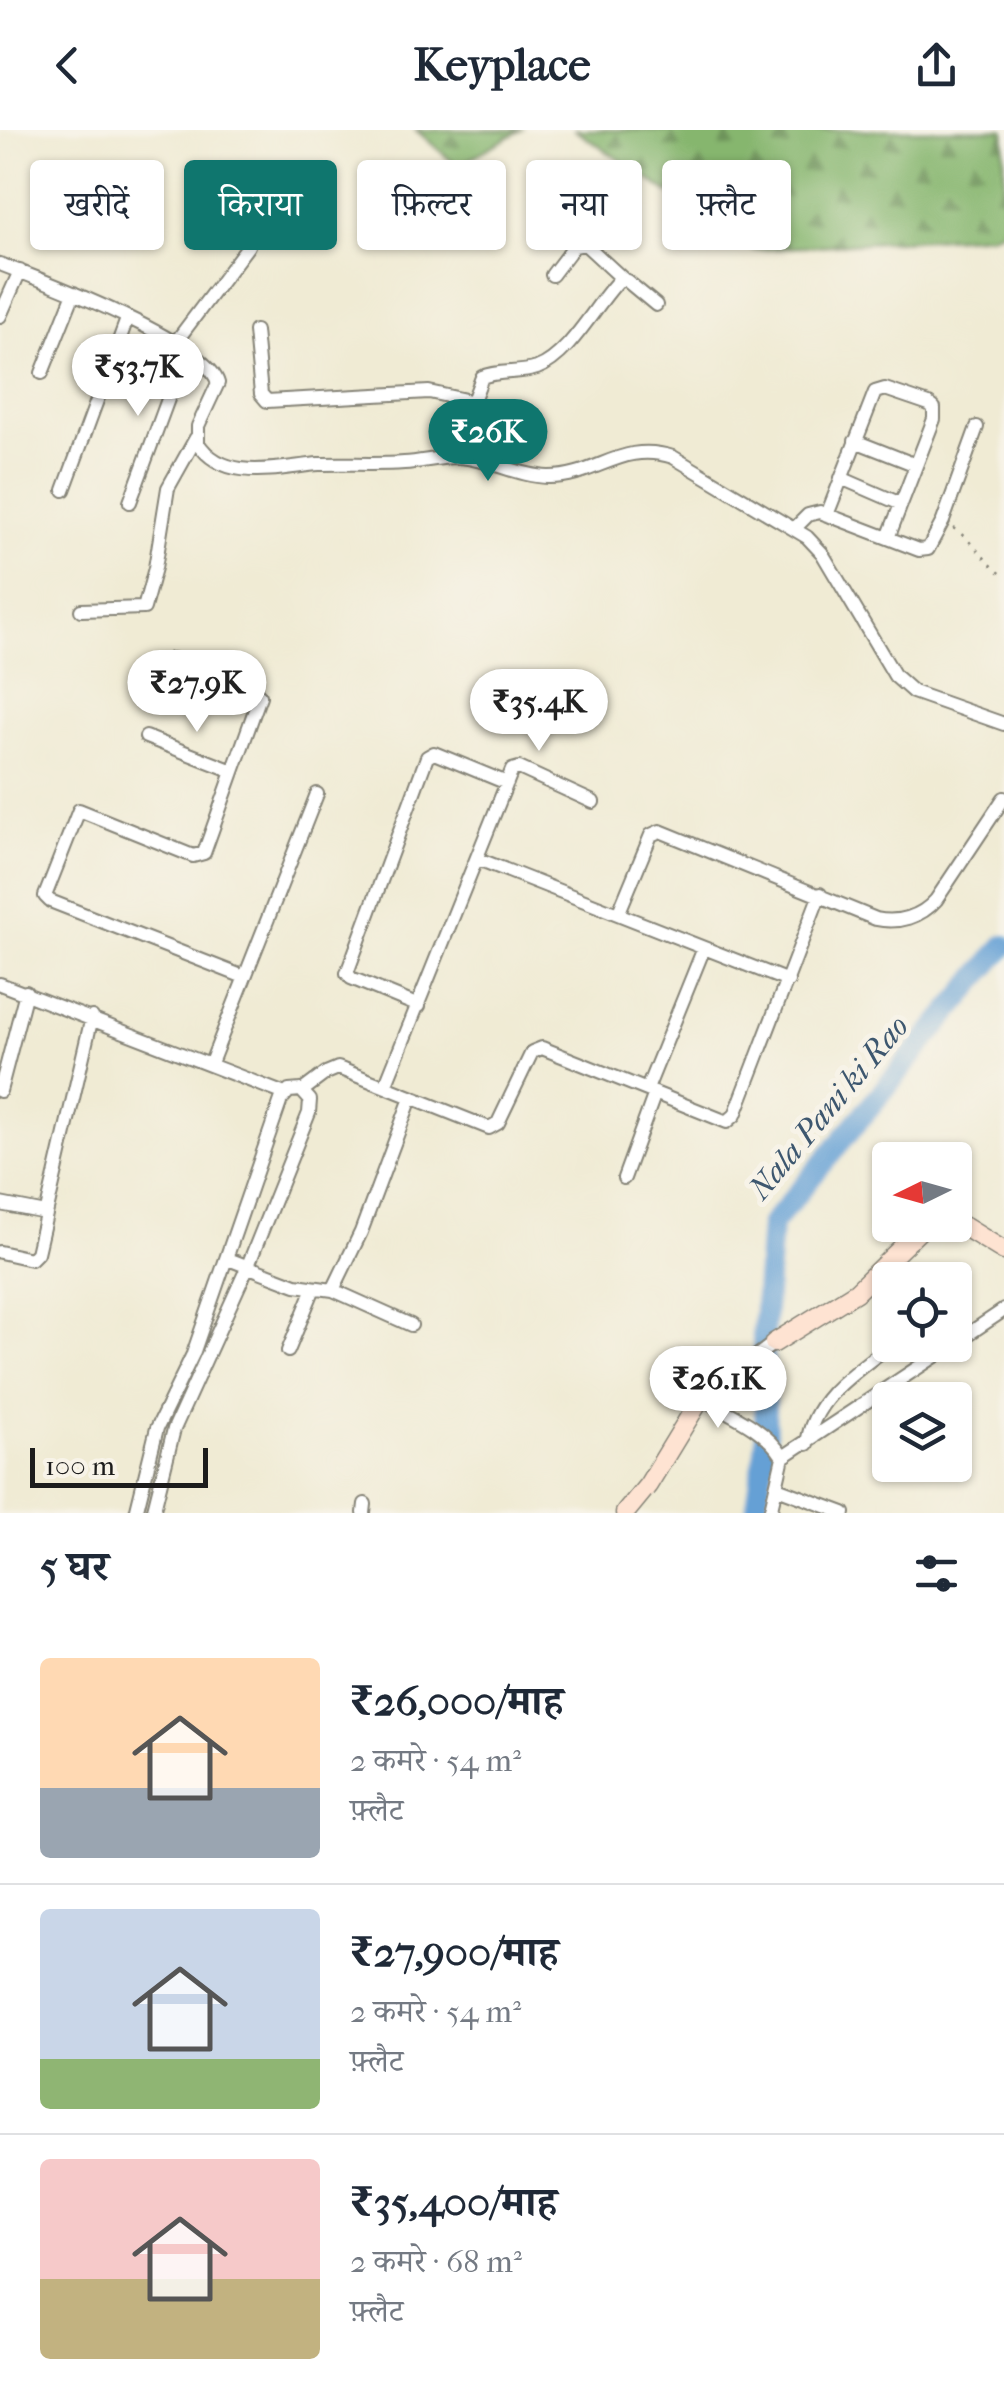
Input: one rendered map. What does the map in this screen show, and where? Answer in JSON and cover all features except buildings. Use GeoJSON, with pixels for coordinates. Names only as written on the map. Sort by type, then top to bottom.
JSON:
{"type":"FeatureCollection","features":[{"type":"Feature","properties":{"kind":"street"},"geometry":{"type":"LineString","coordinates":[[552,275],[574,246],[585,244],[656,305]]}},
{"type":"Feature","properties":{"kind":"street"},"geometry":{"type":"LineString","coordinates":[[130,502],[171,392],[178,345],[245,250]]}},
{"type":"Feature","properties":{"kind":"street"},"geometry":{"type":"LineString","coordinates":[[0,264],[128,318],[178,345],[217,378],[196,438],[168,488],[144,608],[81,610]]}},
{"type":"Feature","properties":{"kind":"street"},"geometry":{"type":"LineString","coordinates":[[0,316],[20,271]]}},
{"type":"Feature","properties":{"kind":"street"},"geometry":{"type":"LineString","coordinates":[[452,457],[482,377],[547,363],[623,279]]}},
{"type":"Feature","properties":{"kind":"street"},"geometry":{"type":"LineString","coordinates":[[42,373],[74,293]]}},
{"type":"Feature","properties":{"kind":"street"},"geometry":{"type":"LineString","coordinates":[[64,490],[128,318]]}},
{"type":"Feature","properties":{"kind":"street"},"geometry":{"type":"LineString","coordinates":[[255,330],[260,394],[266,401],[429,392],[470,401]]}},
{"type":"Feature","properties":{"kind":"street"},"geometry":{"type":"LineString","coordinates":[[827,515],[874,392],[885,389],[928,404],[935,413],[888,538]]}},
{"type":"Feature","properties":{"kind":"street"},"geometry":{"type":"LineString","coordinates":[[795,528],[811,513],[827,515],[924,550],[932,545],[943,521],[977,427]]}},
{"type":"Feature","properties":{"kind":"street"},"geometry":{"type":"LineString","coordinates":[[196,438],[201,449],[214,459],[260,471],[316,464],[400,464],[452,457],[472,458],[548,477],[585,470],[633,452],[660,453],[702,472],[795,528],[822,554],[904,686],[1004,724]]}},
{"type":"Feature","properties":{"kind":"street"},"geometry":{"type":"LineString","coordinates":[[855,441],[916,465]]}},
{"type":"Feature","properties":{"kind":"street"},"geometry":{"type":"LineString","coordinates":[[841,478],[901,504]]}},
{"type":"Feature","properties":{"kind":"street"},"geometry":{"type":"LineString","coordinates":[[172,658],[258,692],[260,700],[201,856],[79,810],[45,896],[50,902],[244,976]]}},
{"type":"Feature","properties":{"kind":"street"},"geometry":{"type":"LineString","coordinates":[[146,737],[233,772]]}},
{"type":"Feature","properties":{"kind":"street"},"geometry":{"type":"LineString","coordinates":[[419,1006],[346,973],[427,757],[434,752],[507,783]]}},
{"type":"Feature","properties":{"kind":"street"},"geometry":{"type":"LineString","coordinates":[[385,1086],[512,770],[520,768],[593,802]]}},
{"type":"Feature","properties":{"kind":"street"},"geometry":{"type":"LineString","coordinates":[[211,1063],[317,794]]}},
{"type":"Feature","properties":{"kind":"street"},"geometry":{"type":"LineString","coordinates":[[619,912],[651,835],[660,831],[885,921],[918,914],[936,900],[1004,798]]}},
{"type":"Feature","properties":{"kind":"street"},"geometry":{"type":"LineString","coordinates":[[478,859],[788,981]]}},
{"type":"Feature","properties":{"kind":"street"},"geometry":{"type":"LineString","coordinates":[[302,1091],[326,1072],[338,1068],[484,1127],[495,1126],[532,1052],[542,1048],[722,1122],[732,1120],[820,894]]}},
{"type":"Feature","properties":{"kind":"street"},"geometry":{"type":"LineString","coordinates":[[624,1178],[651,1091],[704,948]]}},
{"type":"Feature","properties":{"kind":"street"},"geometry":{"type":"LineString","coordinates":[[0,984],[285,1094]]}},
{"type":"Feature","properties":{"kind":"street"},"geometry":{"type":"LineString","coordinates":[[0,1089],[26,992]]}},
{"type":"Feature","properties":{"kind":"street"},"geometry":{"type":"LineString","coordinates":[[0,1252],[34,1257],[92,1017]]}},
{"type":"Feature","properties":{"kind":"street"},"geometry":{"type":"LineString","coordinates":[[136,1513],[157,1428],[193,1354],[285,1094],[293,1089],[302,1091],[310,1100],[309,1114],[247,1268],[174,1428],[153,1513]]}},
{"type":"Feature","properties":{"kind":"street"},"geometry":{"type":"LineString","coordinates":[[333,1290],[361,1232],[410,1098]]}},
{"type":"Feature","properties":{"kind":"street"},"geometry":{"type":"LineString","coordinates":[[0,1204],[46,1213]]}},
{"type":"Feature","properties":{"kind":"street"},"geometry":{"type":"LineString","coordinates":[[972,1232],[1004,1251]]}},
{"type":"Feature","properties":{"kind":"street"},"geometry":{"type":"LineString","coordinates":[[625,1513],[702,1398],[749,1360],[847,1298],[907,1242]]}},
{"type":"Feature","properties":{"kind":"street"},"geometry":{"type":"LineString","coordinates":[[228,1259],[314,1288],[333,1290],[411,1325]]}},
{"type":"Feature","properties":{"kind":"street"},"geometry":{"type":"LineString","coordinates":[[288,1351],[314,1288]]}},
{"type":"Feature","properties":{"kind":"street"},"geometry":{"type":"LineString","coordinates":[[972,1332],[1004,1310]]}},
{"type":"Feature","properties":{"kind":"street"},"geometry":{"type":"LineString","coordinates":[[807,1444],[809,1427],[818,1410],[834,1391],[872,1360]]}},
{"type":"Feature","properties":{"kind":"street"},"geometry":{"type":"LineString","coordinates":[[783,1457],[928,1362]]}},
{"type":"Feature","properties":{"kind":"street"},"geometry":{"type":"LineString","coordinates":[[702,1398],[754,1428],[775,1444],[783,1457],[770,1513]]}},
{"type":"Feature","properties":{"kind":"street"},"geometry":{"type":"LineString","coordinates":[[777,1488],[844,1513]]}},
{"type":"Feature","properties":{"kind":"path"},"geometry":{"type":"LineString","coordinates":[[943,521],[970,540],[986,562],[1004,576]]}},
{"type":"Feature","properties":{"kind":"green space"},"geometry":{"type":"Polygon","coordinates":[[[416,130],[521,130],[468,160],[450,160],[416,130]]]}},
{"type":"Feature","properties":{"kind":"green space"},"geometry":{"type":"Polygon","coordinates":[[[575,130],[1004,130],[1004,230],[992,235],[791,248],[791,160],[662,160],[662,188],[642,175],[642,160],[620,160],[575,130]]]}},
{"type":"Feature","properties":{"kind":"waterway","name":"Nala Pani ki Rao"},"geometry":{"type":"LineString","coordinates":[[756,1513],[766,1443],[763,1337],[771,1225],[1004,946]]}}]}
